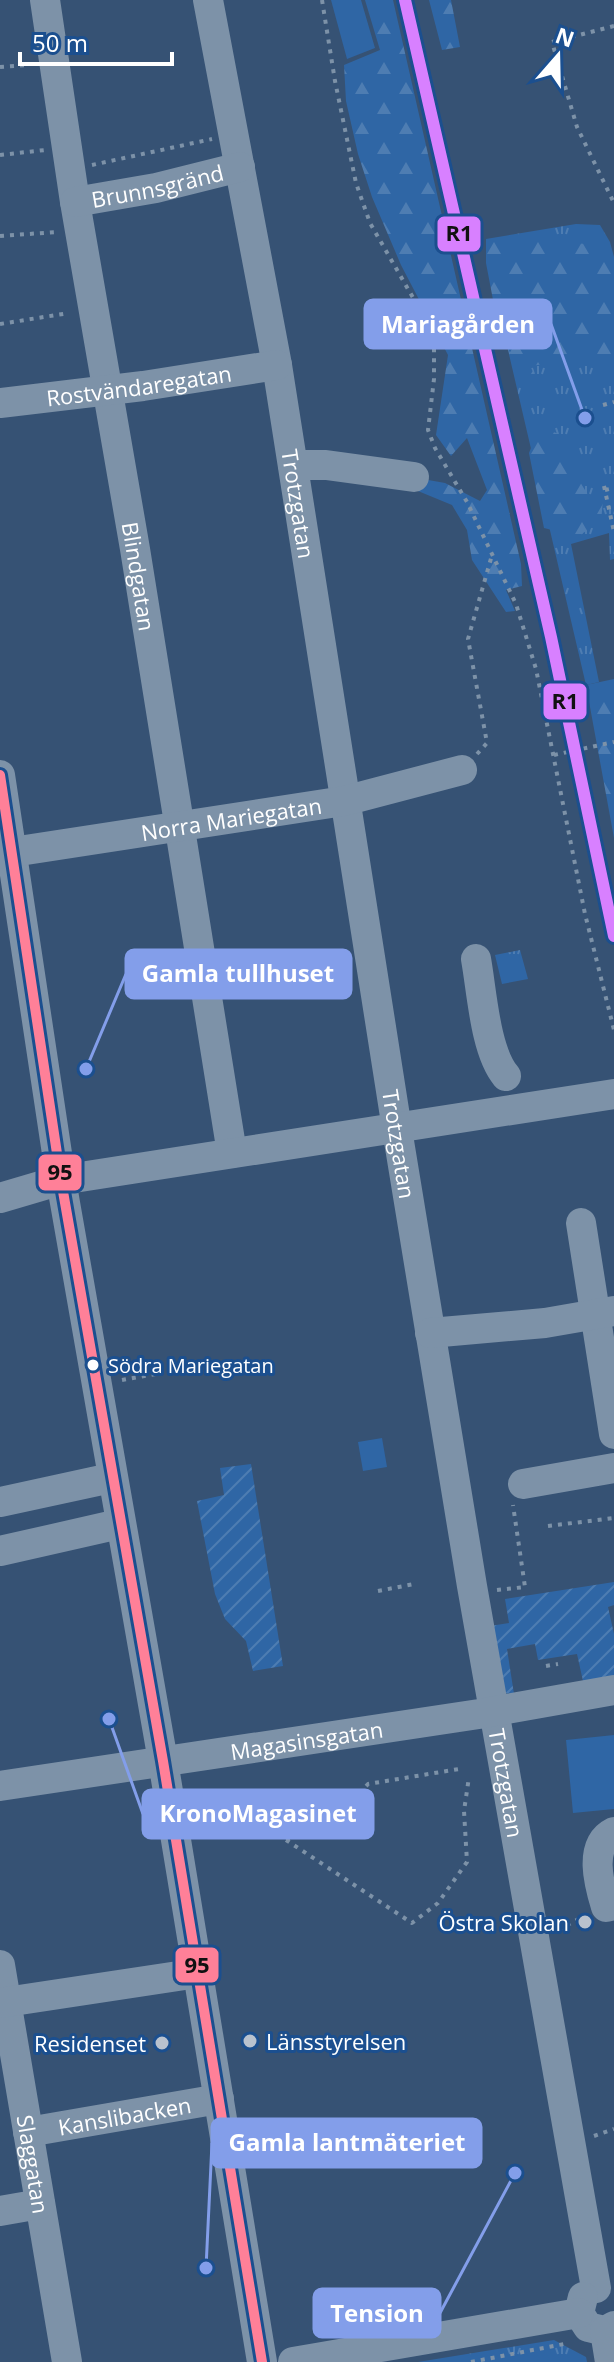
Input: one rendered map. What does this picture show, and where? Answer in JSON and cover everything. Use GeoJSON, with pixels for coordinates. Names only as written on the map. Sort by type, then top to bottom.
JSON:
{"type":"FeatureCollection","features":[{"type":"Feature","properties":{"kind":"street","name":"Blindgatan"},"geometry":{"type":"LineString","coordinates":[[45,0],[75,202],[232,1153]]}},
{"type":"Feature","properties":{"kind":"street","name":"Trotzgatan"},"geometry":{"type":"LineString","coordinates":[[208,0],[277,365],[344,801],[473,1593],[605,2290]]}},
{"type":"Feature","properties":{"kind":"street","name":"Brunnsgränd"},"geometry":{"type":"LineString","coordinates":[[75,202],[156,188],[240,167]]}},
{"type":"Feature","properties":{"kind":"street","name":"Rostvändaregatan"},"geometry":{"type":"LineString","coordinates":[[0,403],[277,365]]}},
{"type":"Feature","properties":{"kind":"street"},"geometry":{"type":"LineString","coordinates":[[293,465],[326,465],[414,477]]}},
{"type":"Feature","properties":{"kind":"street","name":"Norra Mariegatan"},"geometry":{"type":"LineString","coordinates":[[6,853],[344,801],[462,770]]}},
{"type":"Feature","properties":{"kind":"street"},"geometry":{"type":"LineString","coordinates":[[0,775],[6,853],[49,1184],[96,1384],[163,1761],[262,2362]]}},
{"type":"Feature","properties":{"kind":"street"},"geometry":{"type":"LineString","coordinates":[[476,959],[494,1051],[499,1067],[506,1076]]}},
{"type":"Feature","properties":{"kind":"street"},"geometry":{"type":"LineString","coordinates":[[0,1198],[49,1184],[232,1153],[614,1094]]}},
{"type":"Feature","properties":{"kind":"street"},"geometry":{"type":"LineString","coordinates":[[581,1223],[604,1313],[614,1434]]}},
{"type":"Feature","properties":{"kind":"street"},"geometry":{"type":"LineString","coordinates":[[430,1333],[545,1323],[604,1313]]}},
{"type":"Feature","properties":{"kind":"street"},"geometry":{"type":"LineString","coordinates":[[517,1491],[614,1468]]}},
{"type":"Feature","properties":{"kind":"street"},"geometry":{"type":"LineString","coordinates":[[0,1502],[111,1478]]}},
{"type":"Feature","properties":{"kind":"street"},"geometry":{"type":"LineString","coordinates":[[0,1551],[119,1524]]}},
{"type":"Feature","properties":{"kind":"street","name":"Magasinsgatan"},"geometry":{"type":"LineString","coordinates":[[0,1786],[614,1690]]}},
{"type":"Feature","properties":{"kind":"street"},"geometry":{"type":"LineString","coordinates":[[609,1903],[597,1857],[607,1836],[614,1832]]}},
{"type":"Feature","properties":{"kind":"street","name":"Slaggatan"},"geometry":{"type":"LineString","coordinates":[[0,1965],[3,2003],[67,2362]]}},
{"type":"Feature","properties":{"kind":"street"},"geometry":{"type":"LineString","coordinates":[[3,2003],[198,1973]]}},
{"type":"Feature","properties":{"kind":"street","name":"Kanslibacken"},"geometry":{"type":"LineString","coordinates":[[28,2132],[219,2099]]}},
{"type":"Feature","properties":{"kind":"street","name":"Kanslibacken"},"geometry":{"type":"LineString","coordinates":[[28,2132],[219,2099]]}},
{"type":"Feature","properties":{"kind":"street"},"geometry":{"type":"LineString","coordinates":[[0,2211],[40,2204]]}},
{"type":"Feature","properties":{"kind":"street"},"geometry":{"type":"LineString","coordinates":[[605,2290],[584,2294],[579,2303],[610,2362]]}},
{"type":"Feature","properties":{"kind":"street"},"geometry":{"type":"LineString","coordinates":[[293,2362],[594,2328]]}},
{"type":"Feature","properties":{"kind":"path"},"geometry":{"type":"LineString","coordinates":[[322,0],[356,183],[370,223],[416,300],[427,322],[434,347],[428,430],[492,553],[520,617],[536,669],[585,914],[614,1030]]}},
{"type":"Feature","properties":{"kind":"path"},"geometry":{"type":"LineString","coordinates":[[614,26],[552,42],[577,127],[614,203]]}},
{"type":"Feature","properties":{"kind":"path"},"geometry":{"type":"LineString","coordinates":[[0,67],[54,64]]}},
{"type":"Feature","properties":{"kind":"path","name":"Brunnsgränd"},"geometry":{"type":"LineString","coordinates":[[0,155],[68,158],[233,134]]}},
{"type":"Feature","properties":{"kind":"path"},"geometry":{"type":"LineString","coordinates":[[0,236],[63,231]]}},
{"type":"Feature","properties":{"kind":"path"},"geometry":{"type":"LineString","coordinates":[[0,324],[76,311]]}},
{"type":"Feature","properties":{"kind":"path"},"geometry":{"type":"LineString","coordinates":[[603,405],[614,402]]}},
{"type":"Feature","properties":{"kind":"path"},"geometry":{"type":"LineString","coordinates":[[614,488],[604,488],[614,532]]}},
{"type":"Feature","properties":{"kind":"path"},"geometry":{"type":"LineString","coordinates":[[462,770],[487,743],[468,639],[492,553]]}},
{"type":"Feature","properties":{"kind":"path"},"geometry":{"type":"LineString","coordinates":[[554,755],[614,742]]}},
{"type":"Feature","properties":{"kind":"path"},"geometry":{"type":"LineString","coordinates":[[96,1384],[161,1373]]}},
{"type":"Feature","properties":{"kind":"path"},"geometry":{"type":"LineString","coordinates":[[473,1593],[525,1587],[517,1491]]}},
{"type":"Feature","properties":{"kind":"path"},"geometry":{"type":"LineString","coordinates":[[548,1526],[614,1518]]}},
{"type":"Feature","properties":{"kind":"path"},"geometry":{"type":"LineString","coordinates":[[378,1591],[414,1584]]}},
{"type":"Feature","properties":{"kind":"path"},"geometry":{"type":"LineString","coordinates":[[546,1666],[558,1664]]}},
{"type":"Feature","properties":{"kind":"path"},"geometry":{"type":"LineString","coordinates":[[459,1769],[368,1784],[330,1826],[286,1840],[412,1923],[438,1903],[467,1862],[464,1811],[469,1777]]}},
{"type":"Feature","properties":{"kind":"path"},"geometry":{"type":"LineString","coordinates":[[549,1935],[609,1903]]}},
{"type":"Feature","properties":{"kind":"path"},"geometry":{"type":"LineString","coordinates":[[584,2139],[614,2129]]}},
{"type":"Feature","properties":{"kind":"path"},"geometry":{"type":"LineString","coordinates":[[471,2362],[505,2360],[594,2328]]}},
{"type":"Feature","properties":{"kind":"green space"},"geometry":{"type":"Polygon","coordinates":[[[331,0],[361,0],[375,48],[347,59],[331,0]]]}},
{"type":"Feature","properties":{"kind":"green space"},"geometry":{"type":"Polygon","coordinates":[[[365,0],[393,0],[521,564],[522,586],[506,590],[515,611],[506,612],[472,560],[467,530],[452,505],[418,491],[417,478],[445,483],[480,501],[487,490],[467,438],[451,456],[436,435],[448,355],[401,265],[372,197],[358,154],[346,101],[344,65],[380,50],[365,0]]]}},
{"type":"Feature","properties":{"kind":"green space"},"geometry":{"type":"Polygon","coordinates":[[[429,0],[451,0],[460,47],[442,50],[429,0]]]}},
{"type":"Feature","properties":{"kind":"green space"},"geometry":{"type":"Polygon","coordinates":[[[576,224],[600,225],[614,257],[614,559],[610,560],[609,533],[571,544],[599,682],[586,685],[505,337],[486,239],[576,224]]]}},
{"type":"Feature","properties":{"kind":"green space"},"geometry":{"type":"Polygon","coordinates":[[[486,239],[609,245],[614,259],[614,355],[530,366],[539,384],[528,393],[498,326],[486,263],[486,239]]]}},
{"type":"Feature","properties":{"kind":"green space"},"geometry":{"type":"Polygon","coordinates":[[[539,427],[559,434],[569,464],[588,495],[603,499],[601,522],[570,541],[560,532],[544,528],[529,453],[539,427]]]}},
{"type":"Feature","properties":{"kind":"green space"},"geometry":{"type":"Polygon","coordinates":[[[614,679],[614,838],[586,685],[614,679]]]}},
{"type":"Feature","properties":{"kind":"green space"},"geometry":{"type":"Polygon","coordinates":[[[520,950],[528,979],[502,984],[495,955],[520,950]]]}},
{"type":"Feature","properties":{"kind":"green space"},"geometry":{"type":"Polygon","coordinates":[[[382,1438],[387,1467],[363,1471],[358,1442],[382,1438]]]}},
{"type":"Feature","properties":{"kind":"green space"},"geometry":{"type":"Polygon","coordinates":[[[251,1464],[283,1666],[253,1671],[246,1641],[225,1619],[215,1594],[197,1501],[224,1495],[220,1468],[251,1464]]]}},
{"type":"Feature","properties":{"kind":"green space"},"geometry":{"type":"Polygon","coordinates":[[[614,1582],[614,1605],[608,1607],[614,1634],[614,1678],[583,1681],[577,1654],[538,1660],[535,1644],[507,1649],[514,1694],[501,1693],[490,1626],[509,1623],[505,1599],[614,1582]]]}},
{"type":"Feature","properties":{"kind":"green space"},"geometry":{"type":"Polygon","coordinates":[[[614,1735],[614,1809],[573,1813],[566,1740],[614,1735]]]}},
{"type":"Feature","properties":{"kind":"green space"},"geometry":{"type":"Polygon","coordinates":[[[554,2340],[586,2357],[587,2362],[418,2362],[554,2340]]]}},
{"type":"Feature","properties":{"kind":"transit line","name":"R1"},"geometry":{"type":"LineString","coordinates":[[405,0],[551,637],[614,936]]}},
{"type":"Feature","properties":{"kind":"transit line","name":"95"},"geometry":{"type":"LineString","coordinates":[[0,775],[61,1180],[163,1761],[262,2362]]}},
{"type":"Feature","properties":{"kind":"place","name":"Mariagården"},"geometry":{"type":"Point","coordinates":[585,418]}},
{"type":"Feature","properties":{"kind":"place","name":"Gamla tullhuset"},"geometry":{"type":"Point","coordinates":[86,1069]}},
{"type":"Feature","properties":{"kind":"place","name":"Södra Mariegatan"},"geometry":{"type":"Point","coordinates":[93,1365]}},
{"type":"Feature","properties":{"kind":"place","name":"KronoMagasinet"},"geometry":{"type":"Point","coordinates":[109,1719]}},
{"type":"Feature","properties":{"kind":"place","name":"Östra Skolan"},"geometry":{"type":"Point","coordinates":[585,1922]}},
{"type":"Feature","properties":{"kind":"place","name":"Länsstyrelsen"},"geometry":{"type":"Point","coordinates":[250,2041]}},
{"type":"Feature","properties":{"kind":"place","name":"Residenset"},"geometry":{"type":"Point","coordinates":[162,2043]}},
{"type":"Feature","properties":{"kind":"place","name":"Tension"},"geometry":{"type":"Point","coordinates":[515,2173]}},
{"type":"Feature","properties":{"kind":"place","name":"Gamla lantmäteriet"},"geometry":{"type":"Point","coordinates":[206,2268]}}]}
